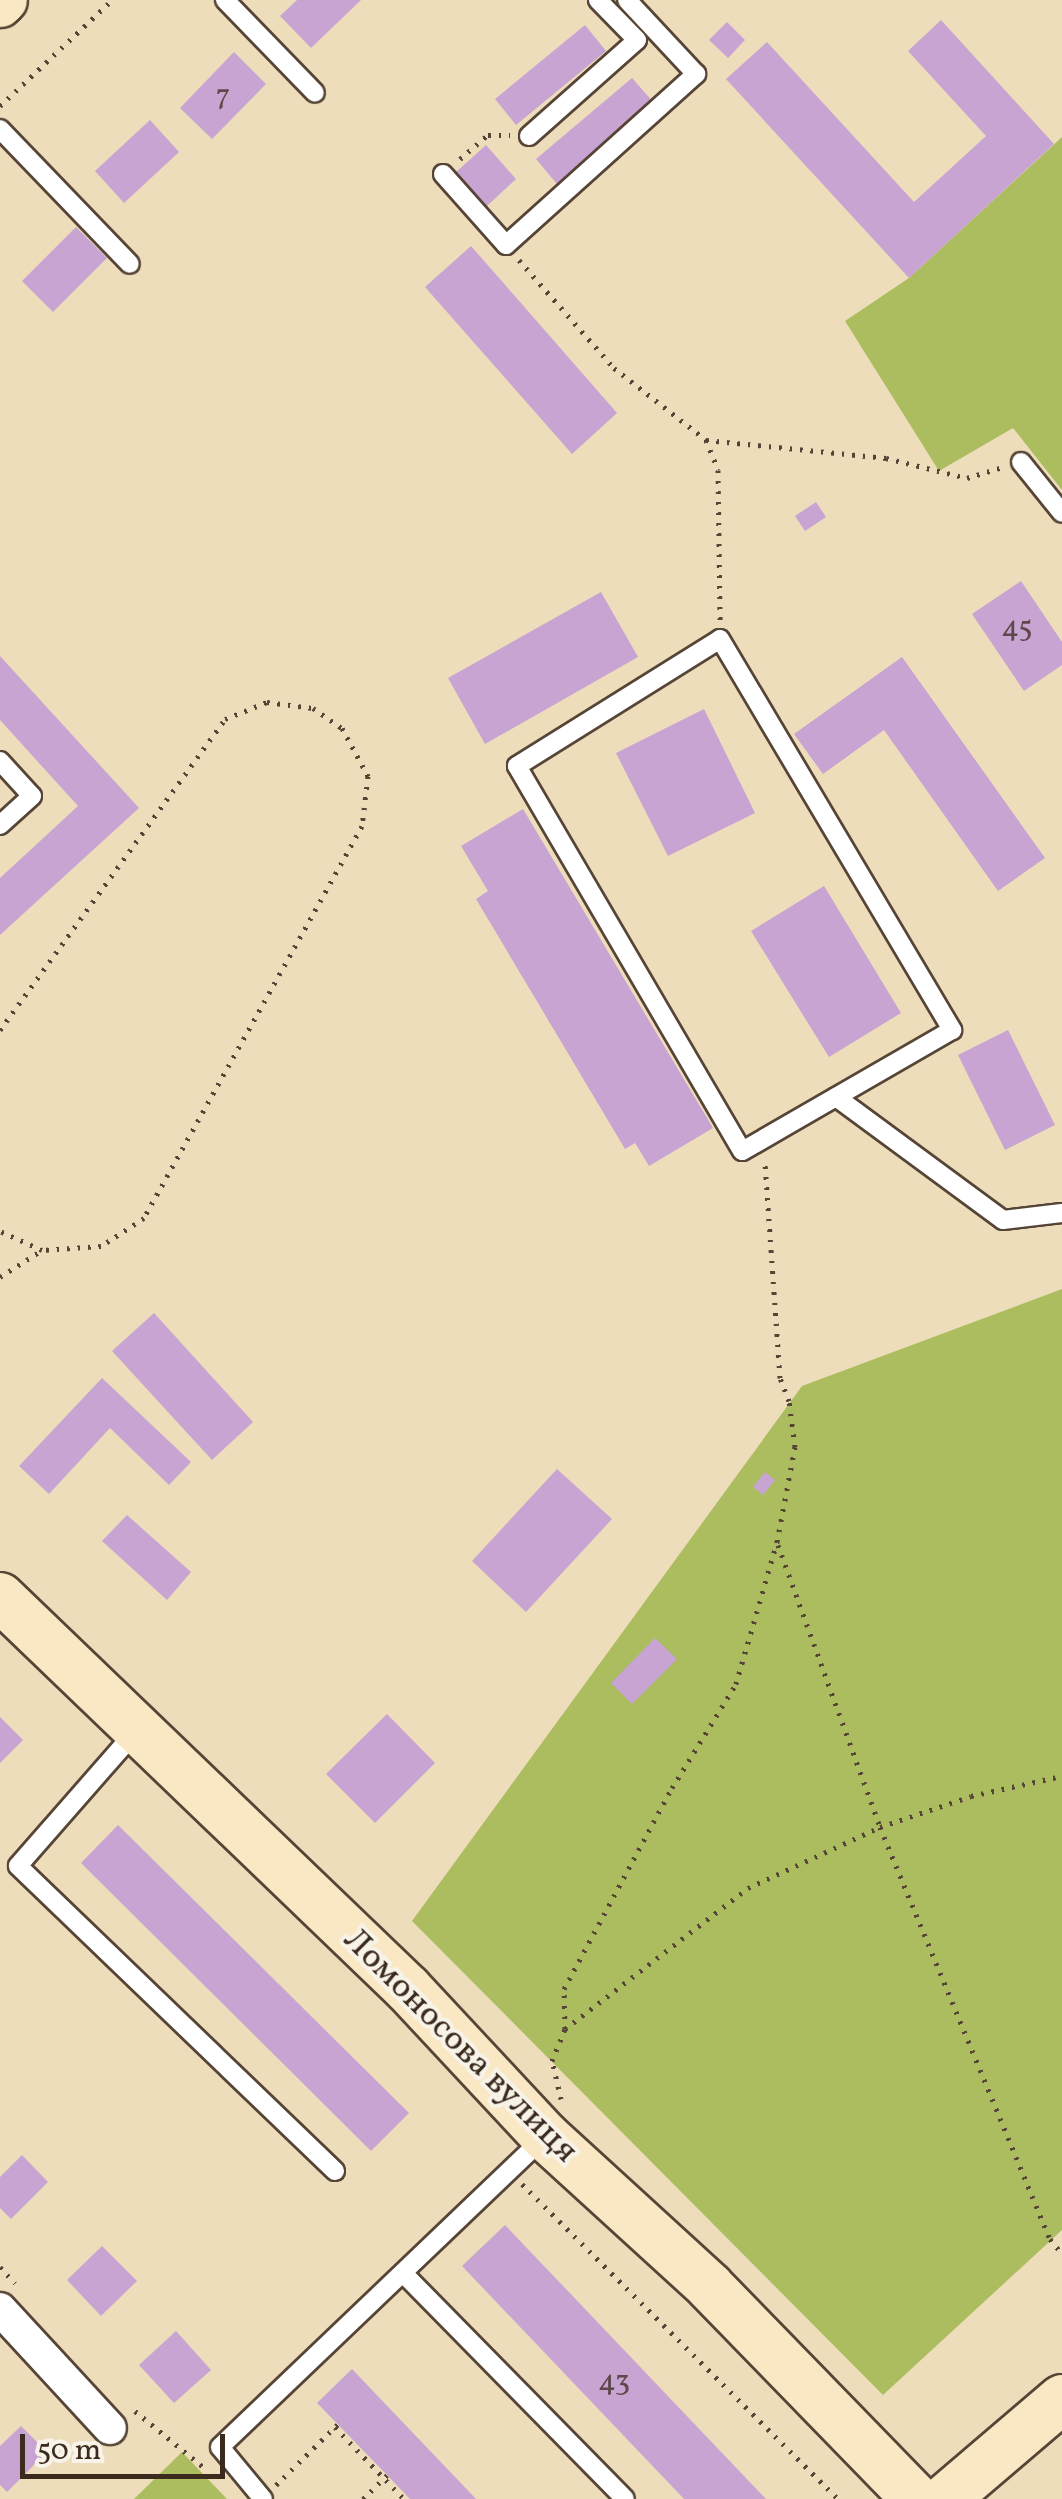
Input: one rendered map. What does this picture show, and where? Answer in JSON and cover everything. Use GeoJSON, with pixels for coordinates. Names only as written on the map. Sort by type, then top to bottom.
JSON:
{"type":"FeatureCollection","features":[{"type":"Feature","properties":{"kind":"street","name":"Ломоносова вулиця"},"geometry":{"type":"LineString","coordinates":[[0,1597],[136,1731],[555,2124],[916,2499]]}},
{"type":"Feature","properties":{"kind":"street"},"geometry":{"type":"LineString","coordinates":[[13,2302],[119,2415]]}},
{"type":"Feature","properties":{"kind":"street"},"geometry":{"type":"LineString","coordinates":[[945,2499],[1062,2399]]}},
{"type":"Feature","properties":{"kind":"lane"},"geometry":{"type":"LineString","coordinates":[[225,0],[315,93]]}},
{"type":"Feature","properties":{"kind":"lane"},"geometry":{"type":"LineString","coordinates":[[529,136],[637,40],[598,0]]}},
{"type":"Feature","properties":{"kind":"lane"},"geometry":{"type":"LineString","coordinates":[[443,174],[506,245],[696,74],[627,0]]}},
{"type":"Feature","properties":{"kind":"lane"},"geometry":{"type":"LineString","coordinates":[[0,129],[130,264]]}},
{"type":"Feature","properties":{"kind":"lane"},"geometry":{"type":"LineString","coordinates":[[1021,462],[1062,513]]}},
{"type":"Feature","properties":{"kind":"lane"},"geometry":{"type":"LineString","coordinates":[[720,639],[952,1030],[742,1152],[518,766],[720,639]]}},
{"type":"Feature","properties":{"kind":"lane"},"geometry":{"type":"LineString","coordinates":[[0,761],[32,796],[0,825]]}},
{"type":"Feature","properties":{"kind":"lane"},"geometry":{"type":"LineString","coordinates":[[836,1097],[1003,1220],[1062,1213]]}},
{"type":"Feature","properties":{"kind":"lane"},"geometry":{"type":"LineString","coordinates":[[136,1731],[18,1866],[334,2171]]}},
{"type":"Feature","properties":{"kind":"lane"},"geometry":{"type":"LineString","coordinates":[[263,2498],[220,2447],[404,2274],[555,2124]]}},
{"type":"Feature","properties":{"kind":"lane"},"geometry":{"type":"LineString","coordinates":[[404,2274],[625,2499]]}},
{"type":"Feature","properties":{"kind":"path"},"geometry":{"type":"LineString","coordinates":[[0,106],[112,0]]}},
{"type":"Feature","properties":{"kind":"path"},"geometry":{"type":"LineString","coordinates":[[443,174],[488,134],[529,136]]}},
{"type":"Feature","properties":{"kind":"path"},"geometry":{"type":"LineString","coordinates":[[506,245],[614,368],[706,440],[718,470],[720,639]]}},
{"type":"Feature","properties":{"kind":"path"},"geometry":{"type":"LineString","coordinates":[[706,440],[886,458],[967,478],[1021,462]]}},
{"type":"Feature","properties":{"kind":"path"},"geometry":{"type":"LineString","coordinates":[[0,1030],[225,719],[267,702],[313,708],[342,728],[368,776],[362,826],[144,1218],[101,1246],[42,1250],[0,1231]]}},
{"type":"Feature","properties":{"kind":"path"},"geometry":{"type":"LineString","coordinates":[[555,2124],[552,2061],[566,2029],[564,1989],[672,1788],[736,1684],[777,1542],[794,1446],[790,1400],[780,1378],[764,1139]]}},
{"type":"Feature","properties":{"kind":"path"},"geometry":{"type":"LineString","coordinates":[[0,1277],[42,1250]]}},
{"type":"Feature","properties":{"kind":"path"},"geometry":{"type":"LineString","coordinates":[[777,1542],[880,1827],[1050,2239],[1062,2254]]}},
{"type":"Feature","properties":{"kind":"path"},"geometry":{"type":"LineString","coordinates":[[566,2029],[748,1888],[880,1827],[971,1796],[1062,1776]]}},
{"type":"Feature","properties":{"kind":"path"},"geometry":{"type":"LineString","coordinates":[[509,2172],[838,2499]]}},
{"type":"Feature","properties":{"kind":"path"},"geometry":{"type":"LineString","coordinates":[[0,2267],[13,2302]]}},
{"type":"Feature","properties":{"kind":"path"},"geometry":{"type":"LineString","coordinates":[[119,2415],[186,2448],[218,2481]]}},
{"type":"Feature","properties":{"kind":"path"},"geometry":{"type":"LineString","coordinates":[[263,2498],[337,2426],[404,2499]]}},
{"type":"Feature","properties":{"kind":"path"},"geometry":{"type":"LineString","coordinates":[[363,2499],[386,2476]]}},
{"type":"Feature","properties":{"kind":"green space"},"geometry":{"type":"Polygon","coordinates":[[[1062,137],[1062,490],[1013,428],[939,471],[845,321],[909,278],[1062,137]]]}},
{"type":"Feature","properties":{"kind":"green space"},"geometry":{"type":"Polygon","coordinates":[[[1062,1289],[1062,2230],[883,2395],[412,1921],[802,1386],[1062,1289]]]}},
{"type":"Feature","properties":{"kind":"green space"},"geometry":{"type":"Polygon","coordinates":[[[182,2452],[227,2499],[134,2499],[182,2452]]]}},
{"type":"Feature","properties":{"kind":"building"},"geometry":{"type":"Polygon","coordinates":[[[297,0],[361,0],[311,48],[280,16],[297,0]]]}},
{"type":"Feature","properties":{"kind":"building"},"geometry":{"type":"Polygon","coordinates":[[[941,20],[1054,144],[909,278],[726,79],[767,42],[914,202],[986,136],[908,51],[941,20]]]}},
{"type":"Feature","properties":{"kind":"building"},"geometry":{"type":"Polygon","coordinates":[[[727,22],[745,40],[728,58],[709,40],[727,22]]]}},
{"type":"Feature","properties":{"kind":"building"},"geometry":{"type":"Polygon","coordinates":[[[585,25],[606,51],[516,125],[495,99],[585,25]]]}},
{"type":"Feature","properties":{"kind":"building"},"geometry":{"type":"Polygon","coordinates":[[[234,52],[266,84],[212,139],[180,108],[234,52]]]}},
{"type":"Feature","properties":{"kind":"building"},"geometry":{"type":"Polygon","coordinates":[[[632,78],[654,103],[557,184],[536,159],[632,78]]]}},
{"type":"Feature","properties":{"kind":"building"},"geometry":{"type":"Polygon","coordinates":[[[150,120],[179,152],[124,203],[95,171],[150,120]]]}},
{"type":"Feature","properties":{"kind":"building"},"geometry":{"type":"Polygon","coordinates":[[[486,145],[516,179],[486,207],[455,173],[486,145]]]}},
{"type":"Feature","properties":{"kind":"building"},"geometry":{"type":"Polygon","coordinates":[[[76,227],[107,258],[53,312],[22,281],[76,227]]]}},
{"type":"Feature","properties":{"kind":"building"},"geometry":{"type":"Polygon","coordinates":[[[471,246],[617,413],[572,454],[425,287],[471,246]]]}},
{"type":"Feature","properties":{"kind":"building"},"geometry":{"type":"Polygon","coordinates":[[[816,502],[826,517],[805,531],[795,516],[816,502]]]}},
{"type":"Feature","properties":{"kind":"building"},"geometry":{"type":"Polygon","coordinates":[[[1021,581],[1062,642],[1062,665],[1024,691],[972,614],[1021,581]]]}},
{"type":"Feature","properties":{"kind":"building"},"geometry":{"type":"Polygon","coordinates":[[[601,592],[638,657],[485,744],[448,678],[601,592]]]}},
{"type":"Feature","properties":{"kind":"building"},"geometry":{"type":"Polygon","coordinates":[[[0,656],[139,808],[0,935],[0,878],[78,806],[0,720],[0,656]]]}},
{"type":"Feature","properties":{"kind":"building"},"geometry":{"type":"Polygon","coordinates":[[[902,657],[1045,858],[998,891],[884,730],[823,774],[794,734],[902,657]]]}},
{"type":"Feature","properties":{"kind":"building"},"geometry":{"type":"Polygon","coordinates":[[[704,709],[755,813],[668,856],[616,753],[704,709]]]}},
{"type":"Feature","properties":{"kind":"building"},"geometry":{"type":"Polygon","coordinates":[[[523,809],[713,1128],[649,1166],[635,1143],[625,1149],[476,899],[488,891],[461,846],[523,809]]]}},
{"type":"Feature","properties":{"kind":"building"},"geometry":{"type":"Polygon","coordinates":[[[824,886],[901,1013],[829,1057],[751,931],[824,886]]]}},
{"type":"Feature","properties":{"kind":"building"},"geometry":{"type":"Polygon","coordinates":[[[1008,1030],[1055,1125],[1005,1150],[958,1055],[1008,1030]]]}},
{"type":"Feature","properties":{"kind":"building"},"geometry":{"type":"Polygon","coordinates":[[[154,1313],[253,1422],[212,1460],[112,1351],[154,1313]]]}},
{"type":"Feature","properties":{"kind":"building"},"geometry":{"type":"Polygon","coordinates":[[[102,1378],[191,1462],[169,1485],[110,1428],[49,1494],[19,1466],[102,1378]]]}},
{"type":"Feature","properties":{"kind":"building"},"geometry":{"type":"Polygon","coordinates":[[[557,1469],[612,1519],[526,1612],[472,1561],[557,1469]]]}},
{"type":"Feature","properties":{"kind":"building"},"geometry":{"type":"Polygon","coordinates":[[[765,1472],[775,1480],[763,1495],[753,1487],[765,1472]]]}},
{"type":"Feature","properties":{"kind":"building"},"geometry":{"type":"Polygon","coordinates":[[[127,1515],[191,1572],[167,1600],[102,1541],[127,1515]]]}},
{"type":"Feature","properties":{"kind":"building"},"geometry":{"type":"Polygon","coordinates":[[[655,1638],[677,1659],[632,1704],[611,1683],[655,1638]]]}},
{"type":"Feature","properties":{"kind":"building"},"geometry":{"type":"Polygon","coordinates":[[[387,1714],[435,1763],[375,1823],[326,1774],[387,1714]]]}},
{"type":"Feature","properties":{"kind":"building"},"geometry":{"type":"Polygon","coordinates":[[[0,1717],[23,1740],[0,1763],[0,1717]]]}},
{"type":"Feature","properties":{"kind":"building"},"geometry":{"type":"Polygon","coordinates":[[[118,1825],[409,2113],[371,2151],[81,1863],[118,1825]]]}},
{"type":"Feature","properties":{"kind":"building"},"geometry":{"type":"Polygon","coordinates":[[[22,2155],[48,2182],[11,2219],[0,2208],[0,2177],[22,2155]]]}},
{"type":"Feature","properties":{"kind":"building"},"geometry":{"type":"Polygon","coordinates":[[[505,2225],[766,2499],[684,2499],[462,2266],[505,2225]]]}},
{"type":"Feature","properties":{"kind":"building"},"geometry":{"type":"Polygon","coordinates":[[[102,2246],[137,2281],[101,2316],[67,2280],[102,2246]]]}},
{"type":"Feature","properties":{"kind":"building"},"geometry":{"type":"Polygon","coordinates":[[[176,2331],[211,2370],[174,2403],[139,2365],[176,2331]]]}},
{"type":"Feature","properties":{"kind":"building"},"geometry":{"type":"Polygon","coordinates":[[[352,2369],[476,2499],[410,2499],[317,2403],[352,2369]]]}},
{"type":"Feature","properties":{"kind":"building"},"geometry":{"type":"Polygon","coordinates":[[[21,2426],[47,2452],[7,2492],[0,2485],[0,2446],[21,2426]]]}}]}
